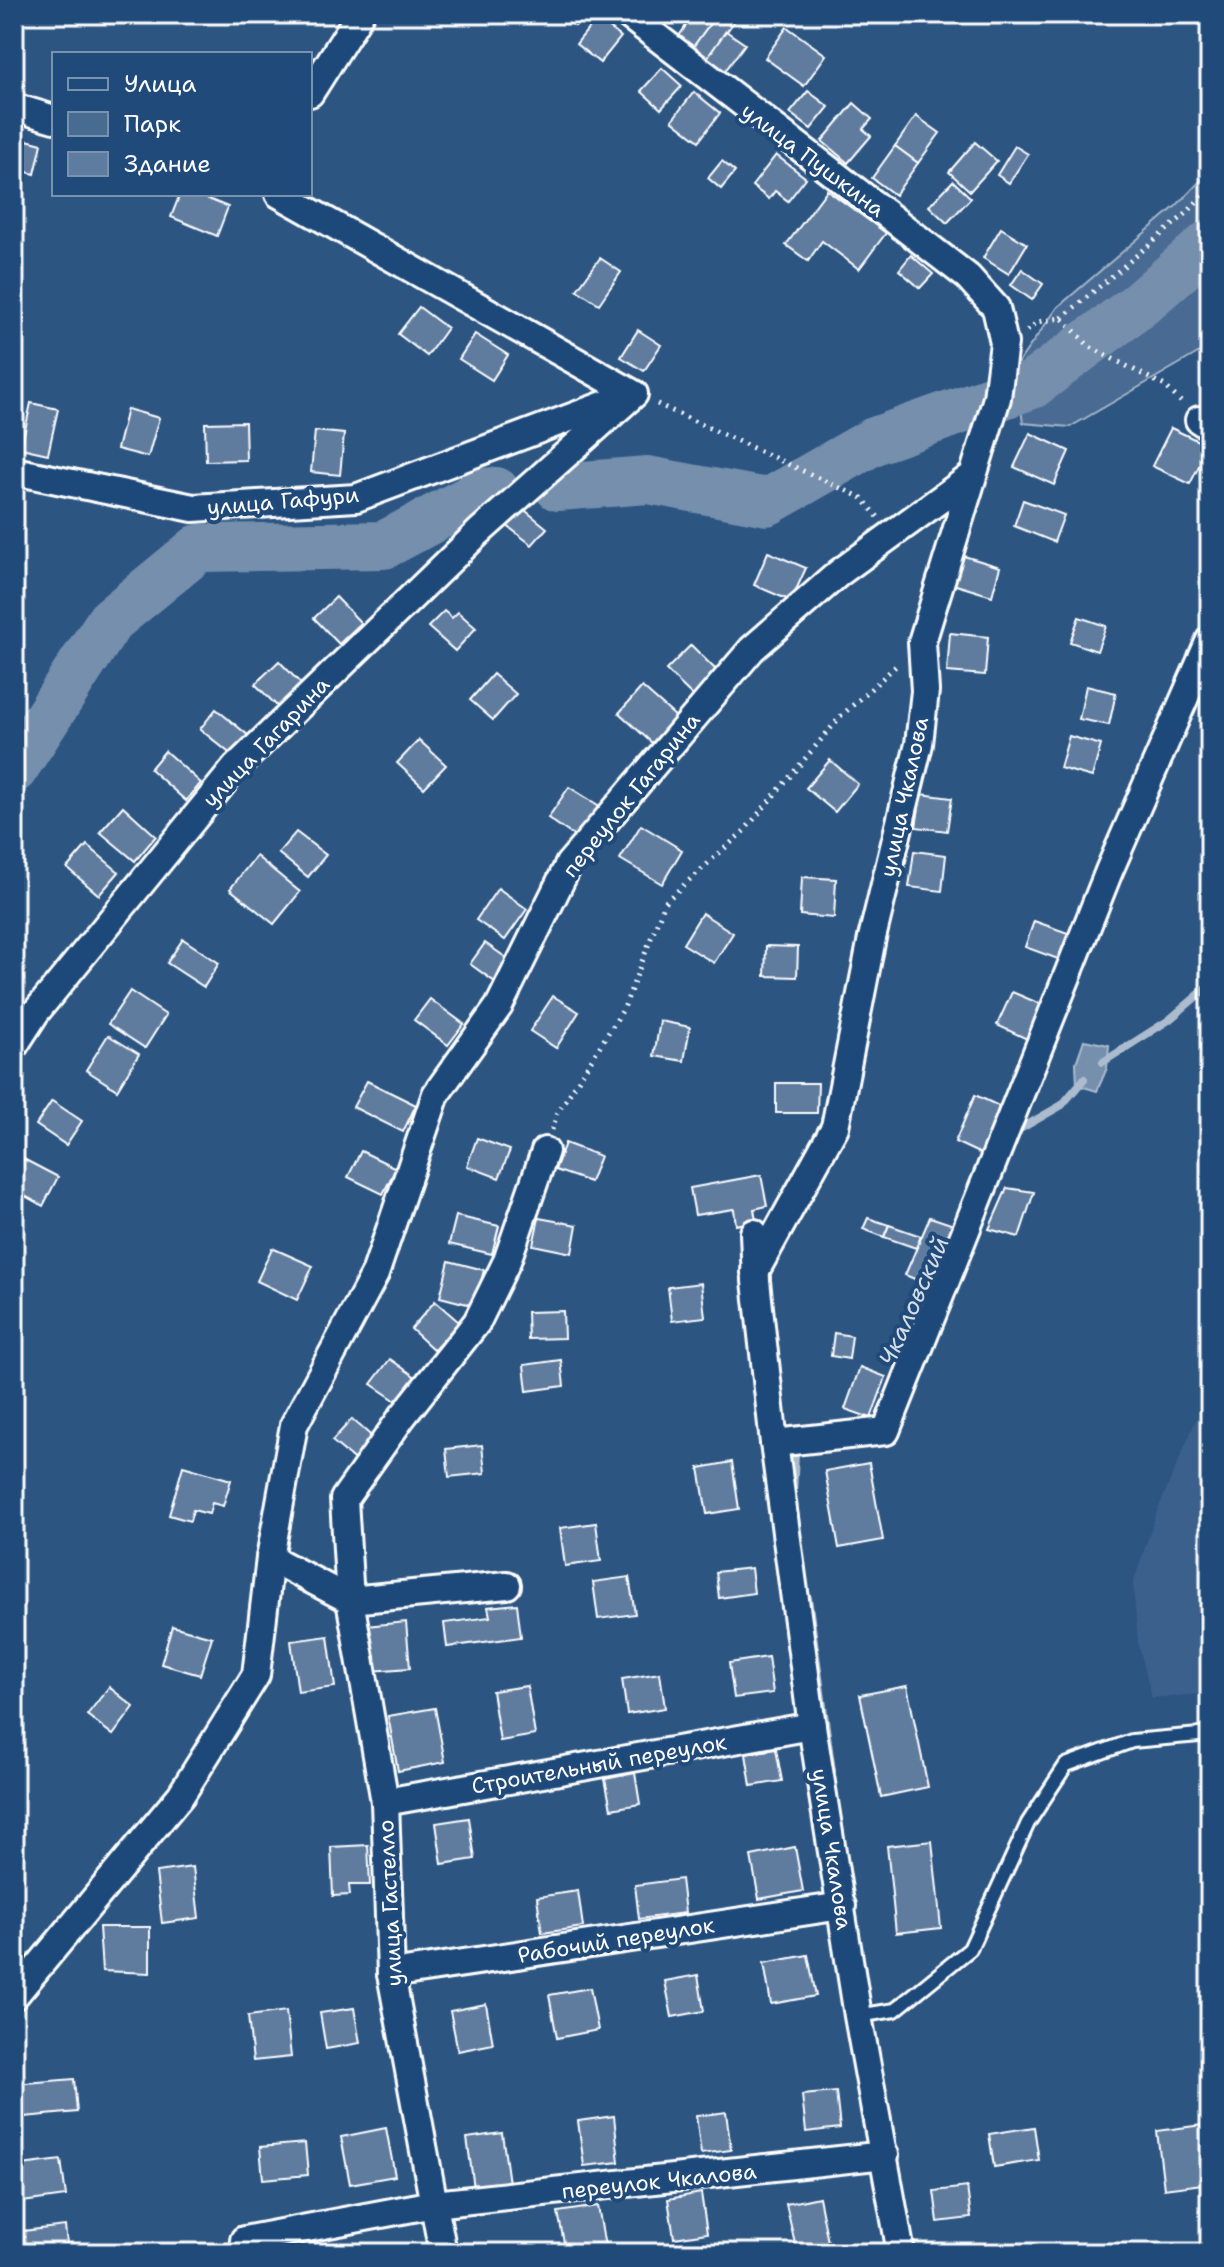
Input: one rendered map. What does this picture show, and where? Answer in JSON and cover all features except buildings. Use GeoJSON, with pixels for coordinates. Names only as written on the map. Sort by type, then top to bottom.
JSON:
{"type":"FeatureCollection","features":[{"type":"Feature","properties":{"kind":"street"},"geometry":{"type":"LineString","coordinates":[[312,90],[360,14]]}},
{"type":"Feature","properties":{"kind":"street","name":"улица Пушкина"},"geometry":{"type":"LineString","coordinates":[[627,14],[968,277],[996,308]]}},
{"type":"Feature","properties":{"kind":"street"},"geometry":{"type":"LineString","coordinates":[[14,107],[52,118]]}},
{"type":"Feature","properties":{"kind":"street"},"geometry":{"type":"LineString","coordinates":[[283,196],[634,394]]}},
{"type":"Feature","properties":{"kind":"street","name":"улица Чкалова"},"geometry":{"type":"LineString","coordinates":[[755,1272],[835,1127],[872,938],[919,744],[925,691],[922,642],[997,398],[1003,355],[996,308]]}},
{"type":"Feature","properties":{"kind":"street","name":"улица Гафури"},"geometry":{"type":"LineString","coordinates":[[14,471],[193,508],[356,498],[634,394]]}},
{"type":"Feature","properties":{"kind":"street","name":"улица Гагарина"},"geometry":{"type":"LineString","coordinates":[[14,1046],[36,1012],[236,767],[479,532],[634,394]]}},
{"type":"Feature","properties":{"kind":"street","name":"переулок Гагарина"},"geometry":{"type":"LineString","coordinates":[[14,1996],[181,1795],[256,1675],[270,1558],[294,1425],[375,1274],[436,1094],[499,1006],[569,864],[752,649],[839,573],[972,476]]}},
{"type":"Feature","properties":{"kind":"street"},"geometry":{"type":"LineString","coordinates":[[774,1443],[886,1431],[1109,871],[1210,640]]}},
{"type":"Feature","properties":{"kind":"street","name":"улица Гастелло"},"geometry":{"type":"LineString","coordinates":[[443,2253],[391,1974],[385,1802],[350,1600],[344,1499],[402,1417],[477,1322],[507,1261],[545,1151]]}},
{"type":"Feature","properties":{"kind":"street","name":"улица Чкалова"},"geometry":{"type":"LineString","coordinates":[[754,1233],[755,1272],[774,1443],[812,1726],[858,2016],[901,2253]]}},
{"type":"Feature","properties":{"kind":"street"},"geometry":{"type":"LineString","coordinates":[[270,1558],[350,1600],[507,1585]]}},
{"type":"Feature","properties":{"kind":"street","name":"Строительный переулок"},"geometry":{"type":"LineString","coordinates":[[385,1802],[812,1726]]}},
{"type":"Feature","properties":{"kind":"street","name":"Рабочий переулок"},"geometry":{"type":"LineString","coordinates":[[391,1974],[842,1906]]}},
{"type":"Feature","properties":{"kind":"street","name":"переулок Чкалова"},"geometry":{"type":"LineString","coordinates":[[434,2204],[885,2155]]}},
{"type":"Feature","properties":{"kind":"street"},"geometry":{"type":"LineString","coordinates":[[246,2253],[244,2240],[434,2204]]}},
{"type":"Feature","properties":{"kind":"lane"},"geometry":{"type":"LineString","coordinates":[[858,2016],[895,2010],[970,1949],[1028,1823],[1066,1765],[1132,1741],[1210,1734]]}},
{"type":"Feature","properties":{"kind":"path"},"geometry":{"type":"LineString","coordinates":[[1003,355],[1037,322],[1062,318],[1176,222],[1210,186]]}},
{"type":"Feature","properties":{"kind":"path"},"geometry":{"type":"LineString","coordinates":[[1062,318],[1090,347],[1165,386],[1204,423]]}},
{"type":"Feature","properties":{"kind":"path"},"geometry":{"type":"LineString","coordinates":[[634,394],[862,498]]}},
{"type":"Feature","properties":{"kind":"path"},"geometry":{"type":"LineString","coordinates":[[545,1151],[557,1114],[624,1008],[665,902],[744,831],[841,716],[922,642]]}},
{"type":"Feature","properties":{"kind":"shaded area"},"geometry":{"type":"Polygon","coordinates":[[[1084,1040],[1109,1045],[1107,1068],[1097,1091],[1077,1085],[1076,1063],[1084,1040]]]}},
{"type":"Feature","properties":{"kind":"shaded area"},"geometry":{"type":"Polygon","coordinates":[[[1210,1416],[1210,1693],[1152,1698],[1138,1642],[1133,1584],[1156,1514],[1197,1418],[1210,1416]]]}},
{"type":"Feature","properties":{"kind":"green space"},"geometry":{"type":"Polygon","coordinates":[[[1210,171],[1210,346],[1070,427],[1023,423],[1015,367],[1058,307],[1176,206],[1210,171]]]}},
{"type":"Feature","properties":{"kind":"waterway"},"geometry":{"type":"LineString","coordinates":[[558,487],[648,480],[767,502],[874,441],[1032,385],[1139,305],[1210,243]]}},
{"type":"Feature","properties":{"kind":"waterway"},"geometry":{"type":"LineString","coordinates":[[14,769],[110,621],[199,548],[384,545],[483,492],[496,491]]}},
{"type":"Feature","properties":{"kind":"waterway","name":"Чкаловский"},"geometry":{"type":"LineString","coordinates":[[1103,1062],[1169,1020],[1210,985]]}},
{"type":"Feature","properties":{"kind":"waterway","name":"Чкаловский"},"geometry":{"type":"LineString","coordinates":[[1013,1133],[1062,1105],[1084,1079]]}},
{"type":"Feature","properties":{"kind":"waterway","name":"Чкаловский"},"geometry":{"type":"LineString","coordinates":[[793,1494],[795,1454],[804,1448]]}},
{"type":"Feature","properties":{"kind":"waterway","name":"Чкаловский"},"geometry":{"type":"LineString","coordinates":[[808,1598],[832,1771]]}}]}
